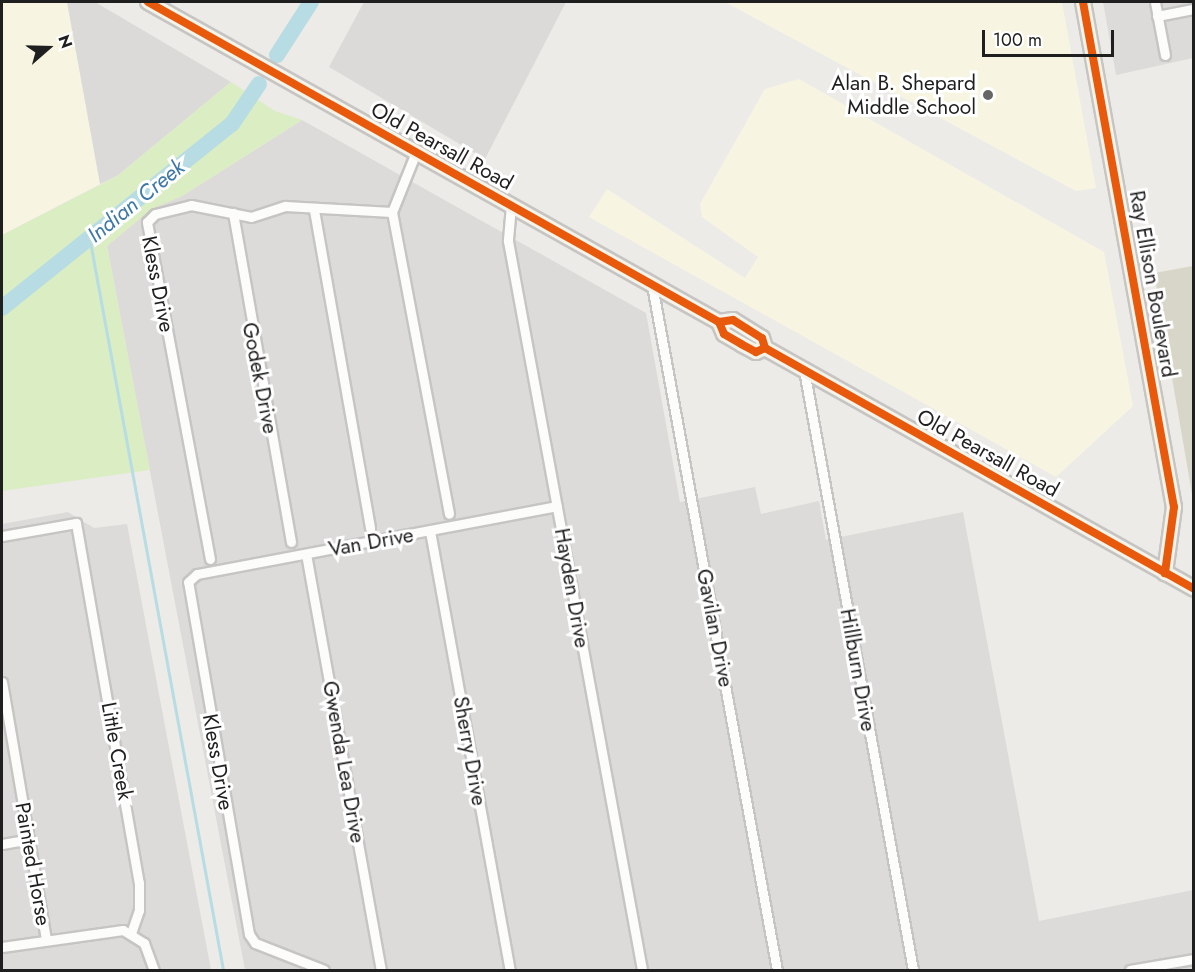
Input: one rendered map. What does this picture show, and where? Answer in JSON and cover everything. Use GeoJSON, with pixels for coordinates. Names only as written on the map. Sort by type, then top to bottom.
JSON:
{"type":"FeatureCollection","features":[{"type":"Feature","properties":{"kind":"main road","name":"Old Pearsall Road"},"geometry":{"type":"LineString","coordinates":[[148,2],[719,322],[724,334],[748,348],[765,348],[1194,590]]}},
{"type":"Feature","properties":{"kind":"main road","name":"Ray Ellison Boulevard"},"geometry":{"type":"LineString","coordinates":[[1083,2],[1172,496],[1174,535],[1165,573]]}},
{"type":"Feature","properties":{"kind":"street"},"geometry":{"type":"LineString","coordinates":[[1155,2],[1165,55]]}},
{"type":"Feature","properties":{"kind":"street"},"geometry":{"type":"LineString","coordinates":[[1157,16],[1194,9]]}},
{"type":"Feature","properties":{"kind":"street"},"geometry":{"type":"LineString","coordinates":[[417,152],[392,212],[449,514]]}},
{"type":"Feature","properties":{"kind":"street","name":"Kless Drive"},"geometry":{"type":"LineString","coordinates":[[210,559],[147,222],[155,214],[191,205],[233,213]]}},
{"type":"Feature","properties":{"kind":"street","name":"Hayden Drive"},"geometry":{"type":"LineString","coordinates":[[511,205],[508,241],[642,970]]}},
{"type":"Feature","properties":{"kind":"street"},"geometry":{"type":"LineString","coordinates":[[233,213],[251,217],[285,206],[314,210],[392,212]]}},
{"type":"Feature","properties":{"kind":"street"},"geometry":{"type":"LineString","coordinates":[[314,210],[370,528]]}},
{"type":"Feature","properties":{"kind":"street","name":"Godek Drive"},"geometry":{"type":"LineString","coordinates":[[233,213],[291,542]]}},
{"type":"Feature","properties":{"kind":"street","name":"Gavilan Drive"},"geometry":{"type":"LineString","coordinates":[[652,285],[777,970]]}},
{"type":"Feature","properties":{"kind":"street","name":"Hillburn Drive"},"geometry":{"type":"LineString","coordinates":[[804,370],[913,970]]}},
{"type":"Feature","properties":{"kind":"street","name":"Van Drive"},"geometry":{"type":"LineString","coordinates":[[188,582],[197,574],[557,506]]}},
{"type":"Feature","properties":{"kind":"street","name":"Little Creek"},"geometry":{"type":"LineString","coordinates":[[2,536],[76,523],[139,883],[131,933]]}},
{"type":"Feature","properties":{"kind":"street","name":"Sherry Drive"},"geometry":{"type":"LineString","coordinates":[[430,531],[510,970]]}},
{"type":"Feature","properties":{"kind":"street","name":"Gwenda Lea Drive"},"geometry":{"type":"LineString","coordinates":[[306,554],[381,970]]}},
{"type":"Feature","properties":{"kind":"street","name":"Kless Drive"},"geometry":{"type":"LineString","coordinates":[[188,582],[253,940],[324,970]]}},
{"type":"Feature","properties":{"kind":"street","name":"Painted Horse"},"geometry":{"type":"LineString","coordinates":[[2,682],[46,939]]}},
{"type":"Feature","properties":{"kind":"street"},"geometry":{"type":"LineString","coordinates":[[2,844],[29,839]]}},
{"type":"Feature","properties":{"kind":"street"},"geometry":{"type":"LineString","coordinates":[[2,947],[114,928],[131,933],[149,950],[154,970]]}},
{"type":"Feature","properties":{"kind":"street"},"geometry":{"type":"LineString","coordinates":[[1130,970],[1184,966],[1194,959]]}},
{"type":"Feature","properties":{"kind":"shaded area"},"geometry":{"type":"Polygon","coordinates":[[[2,2],[67,2],[100,184],[2,235],[2,2]]]}},
{"type":"Feature","properties":{"kind":"shaded area"},"geometry":{"type":"Polygon","coordinates":[[[67,2],[95,2],[231,82],[117,176],[100,184],[67,2]]]}},
{"type":"Feature","properties":{"kind":"shaded area"},"geometry":{"type":"Polygon","coordinates":[[[364,2],[566,2],[485,159],[329,67],[364,2]]]}},
{"type":"Feature","properties":{"kind":"shaded area","name":"Alan B. Shepard Middle School"},"geometry":{"type":"Polygon","coordinates":[[[725,2],[1062,2],[1096,188],[1076,191],[725,2]]]}},
{"type":"Feature","properties":{"kind":"shaded area"},"geometry":{"type":"Polygon","coordinates":[[[1103,2],[1193,2],[1193,58],[1116,75],[1103,2]]]}},
{"type":"Feature","properties":{"kind":"shaded area"},"geometry":{"type":"Polygon","coordinates":[[[799,79],[1104,252],[1133,406],[1056,477],[589,217],[607,189],[745,278],[758,257],[702,217],[700,204],[765,89],[799,79]]]}},
{"type":"Feature","properties":{"kind":"shaded area"},"geometry":{"type":"Polygon","coordinates":[[[302,120],[646,313],[680,502],[755,487],[761,514],[819,501],[826,540],[963,512],[1039,921],[1193,890],[1193,970],[245,970],[107,246],[152,208],[182,196],[302,120]]]}},
{"type":"Feature","properties":{"kind":"shaded area"},"geometry":{"type":"Polygon","coordinates":[[[1194,266],[1193,500],[1154,273],[1194,266]]]}},
{"type":"Feature","properties":{"kind":"shaded area"},"geometry":{"type":"Polygon","coordinates":[[[68,512],[94,528],[127,524],[211,970],[2,970],[2,524],[68,512]]]}},
{"type":"Feature","properties":{"kind":"green space"},"geometry":{"type":"Polygon","coordinates":[[[231,82],[275,111],[302,120],[182,196],[152,209],[107,246],[150,470],[2,491],[2,235],[117,176],[231,82]]]}},
{"type":"Feature","properties":{"kind":"waterway","name":"Indian Creek"},"geometry":{"type":"LineString","coordinates":[[277,55],[311,2]]}},
{"type":"Feature","properties":{"kind":"waterway","name":"Indian Creek"},"geometry":{"type":"LineString","coordinates":[[2,308],[232,124],[259,84]]}},
{"type":"Feature","properties":{"kind":"waterway"},"geometry":{"type":"LineString","coordinates":[[89,236],[223,970]]}},
{"type":"Feature","properties":{"kind":"cycle path"},"geometry":{"type":"LineString","coordinates":[[148,2],[719,322],[724,334],[741,344],[756,352],[765,348]]}},
{"type":"Feature","properties":{"kind":"cycle path"},"geometry":{"type":"LineString","coordinates":[[1083,2],[1174,507],[1165,573]]}},
{"type":"Feature","properties":{"kind":"cycle path"},"geometry":{"type":"LineString","coordinates":[[719,322],[733,320],[762,338],[765,348],[1194,589]]}},
{"type":"Feature","properties":{"kind":"place","name":"Alan B. Shepard Middle School"},"geometry":{"type":"Point","coordinates":[988,95]}}]}
